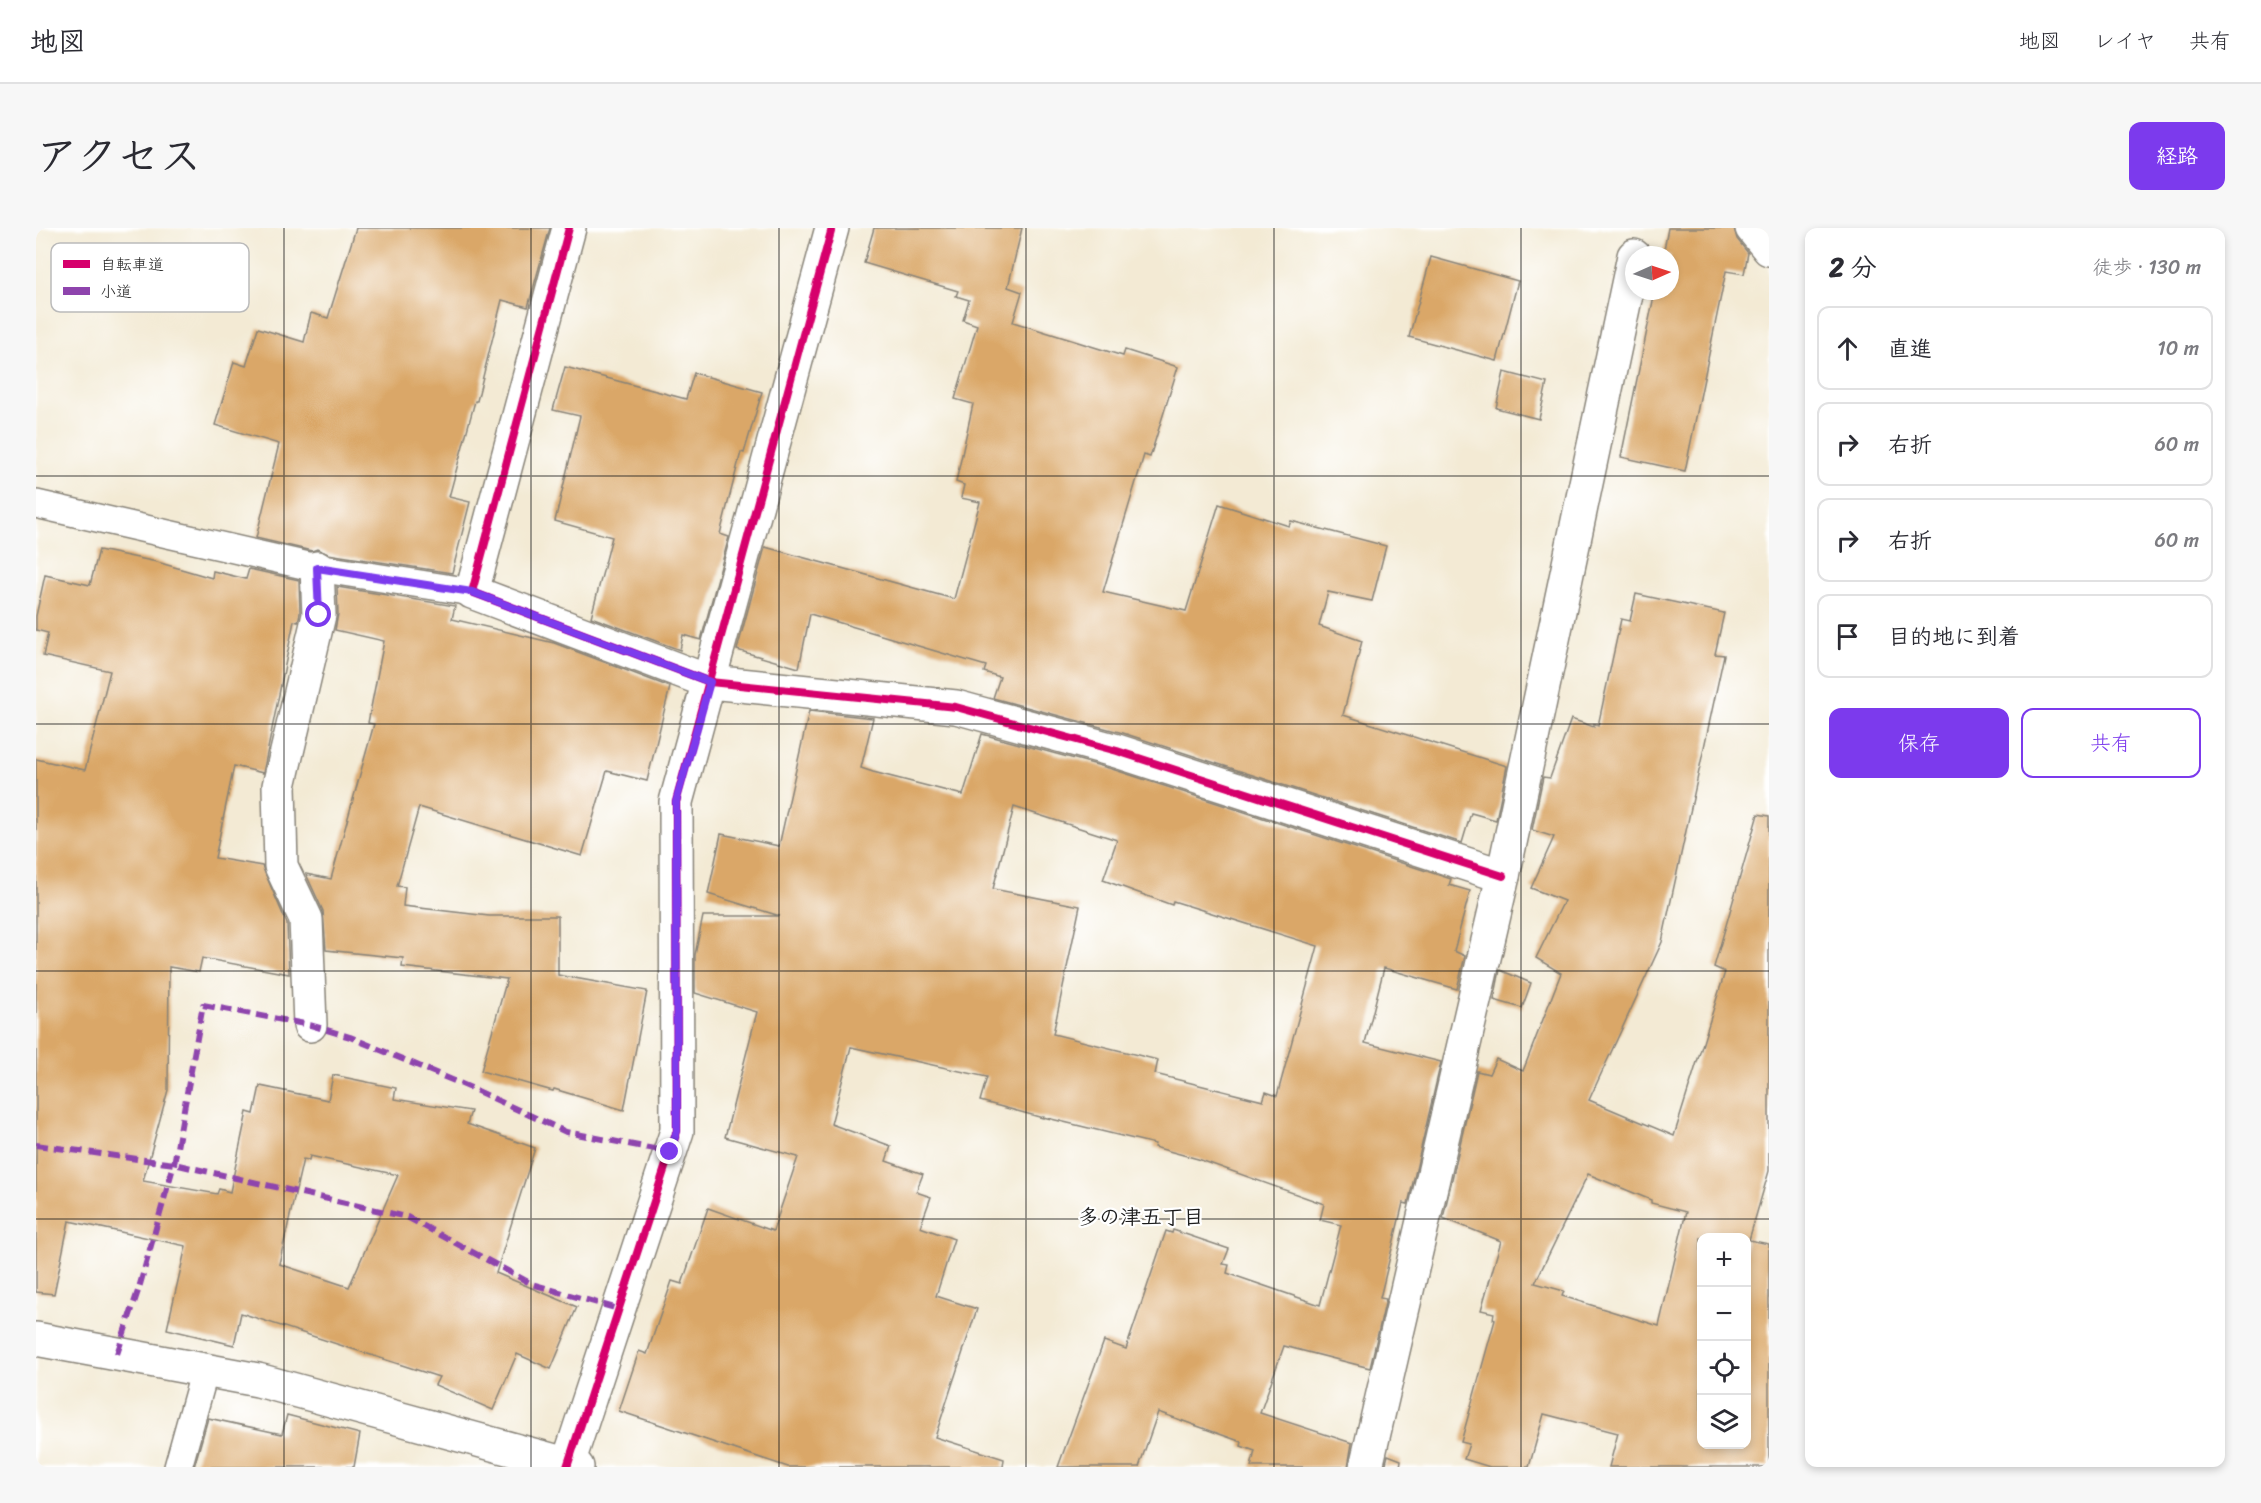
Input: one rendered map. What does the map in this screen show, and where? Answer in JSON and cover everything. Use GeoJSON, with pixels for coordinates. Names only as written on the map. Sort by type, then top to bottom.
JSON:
{"type":"FeatureCollection","features":[{"type":"Feature","properties":{"kind":"street"},"geometry":{"type":"LineString","coordinates":[[569,228],[472,592],[710,682],[956,707],[1117,751],[1503,876]]}},
{"type":"Feature","properties":{"kind":"street"},"geometry":{"type":"LineString","coordinates":[[36,1339],[258,1380],[570,1466],[677,1131],[676,802],[832,228]]}},
{"type":"Feature","properties":{"kind":"street"},"geometry":{"type":"LineString","coordinates":[[1636,246],[1640,228]]}},
{"type":"Feature","properties":{"kind":"street"},"geometry":{"type":"LineString","coordinates":[[1752,228],[1769,249]]}},
{"type":"Feature","properties":{"kind":"street"},"geometry":{"type":"LineString","coordinates":[[1366,1467],[1503,876],[1625,299]]}},
{"type":"Feature","properties":{"kind":"street"},"geometry":{"type":"LineString","coordinates":[[310,1025],[306,919],[281,866],[279,786],[319,615],[317,568]]}},
{"type":"Feature","properties":{"kind":"lane"},"geometry":{"type":"LineString","coordinates":[[36,504],[317,568],[472,592]]}},
{"type":"Feature","properties":{"kind":"lane"},"geometry":{"type":"LineString","coordinates":[[178,1467],[205,1370]]}},
{"type":"Feature","properties":{"kind":"building"},"geometry":{"type":"Polygon","coordinates":[[[356,228],[550,228],[528,307],[502,300],[477,401],[475,401],[449,497],[470,502],[452,573],[328,554],[317,549],[312,551],[256,538],[279,444],[215,425],[234,362],[246,366],[258,328],[304,342],[311,313],[328,318],[356,228]]]}},
{"type":"Feature","properties":{"kind":"building"},"geometry":{"type":"Polygon","coordinates":[[[874,228],[1022,228],[1008,287],[1022,292],[1013,322],[1123,356],[1125,350],[1178,367],[1150,457],[1144,455],[1103,592],[1186,611],[1219,504],[1289,526],[1291,521],[1386,546],[1372,601],[1328,592],[1319,626],[1362,641],[1343,715],[1507,766],[1496,820],[1471,813],[1462,843],[1123,733],[993,698],[1000,677],[984,672],[986,666],[810,614],[799,668],[737,650],[765,547],[954,599],[980,502],[961,498],[964,485],[956,482],[973,404],[955,399],[977,325],[963,320],[969,300],[956,296],[958,291],[864,263],[874,228]]]}},
{"type":"Feature","properties":{"kind":"building"},"geometry":{"type":"Polygon","coordinates":[[[1668,228],[1734,228],[1737,239],[1748,253],[1744,274],[1726,271],[1685,471],[1621,457],[1653,300],[1679,300],[1679,246],[1665,246],[1668,228]]]}},
{"type":"Feature","properties":{"kind":"building"},"geometry":{"type":"Polygon","coordinates":[[[1431,257],[1518,281],[1497,361],[1409,337],[1431,257]]]}},
{"type":"Feature","properties":{"kind":"building"},"geometry":{"type":"Polygon","coordinates":[[[565,367],[686,399],[694,373],[762,392],[744,453],[741,452],[720,534],[729,537],[701,640],[683,635],[680,650],[591,617],[612,537],[555,521],[580,416],[553,410],[565,367]]]}},
{"type":"Feature","properties":{"kind":"building"},"geometry":{"type":"Polygon","coordinates":[[[1504,372],[1547,383],[1539,419],[1496,408],[1504,372]]]}},
{"type":"Feature","properties":{"kind":"building"},"geometry":{"type":"Polygon","coordinates":[[[99,550],[157,562],[212,578],[213,571],[246,579],[249,569],[299,580],[300,613],[298,622],[294,621],[263,773],[234,766],[215,858],[262,866],[287,924],[289,974],[202,958],[199,972],[169,967],[168,1090],[143,1181],[217,1194],[219,1189],[230,1192],[247,1112],[254,1114],[260,1086],[328,1100],[333,1075],[396,1088],[394,1099],[471,1111],[467,1124],[535,1148],[496,1273],[577,1307],[551,1369],[517,1354],[493,1410],[435,1385],[439,1377],[241,1313],[234,1345],[167,1329],[186,1246],[69,1221],[54,1294],[36,1292],[36,759],[85,770],[110,671],[43,656],[48,633],[36,630],[36,616],[45,575],[90,585],[99,550]],[[310,1156],[309,1160],[303,1159],[279,1264],[349,1287],[398,1175],[310,1156]]]}},
{"type":"Feature","properties":{"kind":"building"},"geometry":{"type":"Polygon","coordinates":[[[337,587],[455,606],[452,619],[554,643],[670,687],[647,781],[607,771],[582,856],[419,807],[397,886],[405,887],[403,906],[489,916],[558,916],[558,975],[647,991],[624,1110],[554,1089],[553,1091],[481,1071],[507,979],[402,967],[403,958],[326,950],[323,911],[306,874],[331,879],[374,724],[368,723],[384,641],[335,630],[338,614],[337,587]]]}},
{"type":"Feature","properties":{"kind":"building"},"geometry":{"type":"Polygon","coordinates":[[[1636,594],[1724,613],[1715,654],[1724,655],[1662,942],[1589,1100],[1674,1136],[1725,972],[1714,967],[1758,814],[1769,816],[1769,1171],[1751,1233],[1697,1233],[1697,1449],[1751,1449],[1751,1240],[1769,1244],[1769,1467],[1609,1467],[1618,1433],[1544,1414],[1529,1467],[1490,1467],[1464,1459],[1469,1444],[1461,1442],[1495,1320],[1493,1319],[1494,1313],[1481,1310],[1501,1241],[1443,1218],[1477,1071],[1489,1074],[1496,1059],[1523,1071],[1561,973],[1536,958],[1564,901],[1531,888],[1554,837],[1532,830],[1543,777],[1550,778],[1571,719],[1594,727],[1594,724],[1598,726],[1621,619],[1630,621],[1636,594]],[[1588,1174],[1535,1283],[1564,1291],[1562,1296],[1659,1326],[1686,1212],[1651,1203],[1651,1200],[1588,1174]]]}},
{"type":"Feature","properties":{"kind":"building"},"geometry":{"type":"Polygon","coordinates":[[[809,711],[873,718],[861,768],[873,772],[963,795],[982,734],[1112,769],[1451,879],[1449,885],[1470,891],[1454,951],[1465,956],[1457,989],[1384,968],[1365,1043],[1441,1062],[1408,1204],[1403,1203],[1380,1298],[1386,1299],[1370,1368],[1284,1346],[1260,1413],[1352,1443],[1348,1467],[1251,1467],[1255,1451],[1241,1446],[1242,1442],[1158,1412],[1139,1467],[1058,1467],[1104,1341],[1126,1349],[1166,1231],[1172,1233],[1173,1230],[1229,1249],[1223,1264],[1229,1265],[1227,1273],[1320,1305],[1341,1225],[1320,1220],[1324,1204],[1198,1159],[1154,1147],[1155,1144],[980,1101],[987,1077],[851,1047],[831,1124],[891,1146],[886,1161],[923,1174],[916,1192],[931,1197],[920,1227],[954,1239],[936,1296],[977,1309],[935,1437],[1004,1459],[1003,1467],[788,1467],[619,1411],[639,1351],[647,1354],[672,1281],[682,1284],[708,1208],[773,1231],[798,1157],[725,1137],[757,1012],[695,993],[695,955],[703,916],[780,916],[708,894],[721,834],[779,846],[809,711]],[[1014,807],[993,889],[1080,906],[1053,1034],[1158,1060],[1155,1074],[1263,1101],[1266,1092],[1277,1096],[1318,946],[1173,901],[1172,905],[1103,880],[1117,840],[1014,807]]]}},
{"type":"Feature","properties":{"kind":"building"},"geometry":{"type":"Polygon","coordinates":[[[1500,970],[1531,983],[1522,1008],[1494,1000],[1500,970]]]}},
{"type":"Feature","properties":{"kind":"building"},"geometry":{"type":"Polygon","coordinates":[[[287,1415],[360,1434],[354,1467],[194,1467],[208,1418],[282,1434],[287,1415]]]}},
{"type":"Feature","properties":{"kind":"building"},"geometry":{"type":"Polygon","coordinates":[[[1388,1455],[1401,1460],[1400,1467],[1385,1467],[1388,1455]]]}},
{"type":"Feature","properties":{"kind":"marked path"},"geometry":{"type":"LineString","coordinates":[[117,1354],[139,1288],[174,1164],[203,1005],[310,1025],[350,1037],[471,1088],[566,1132],[670,1152]]}},
{"type":"Feature","properties":{"kind":"marked path"},"geometry":{"type":"LineString","coordinates":[[36,1145],[174,1164],[407,1217],[532,1284],[618,1309]]}},
{"type":"Feature","properties":{"kind":"cycle path"},"geometry":{"type":"LineString","coordinates":[[569,228],[472,592],[710,682],[956,707],[1117,751],[1503,876]]}},
{"type":"Feature","properties":{"kind":"cycle path"},"geometry":{"type":"LineString","coordinates":[[567,1467],[677,1131],[676,802],[832,228]]}},
{"type":"Feature","properties":{"kind":"district","name":"多の津五丁目"},"geometry":{"type":"Point","coordinates":[1141,1217]}},
{"type":"Feature","properties":{"kind":"route"},"geometry":{"type":"LineString","coordinates":[[319,615],[317,568],[472,592],[710,682],[676,802],[677,1131],[670,1152]]}}]}
